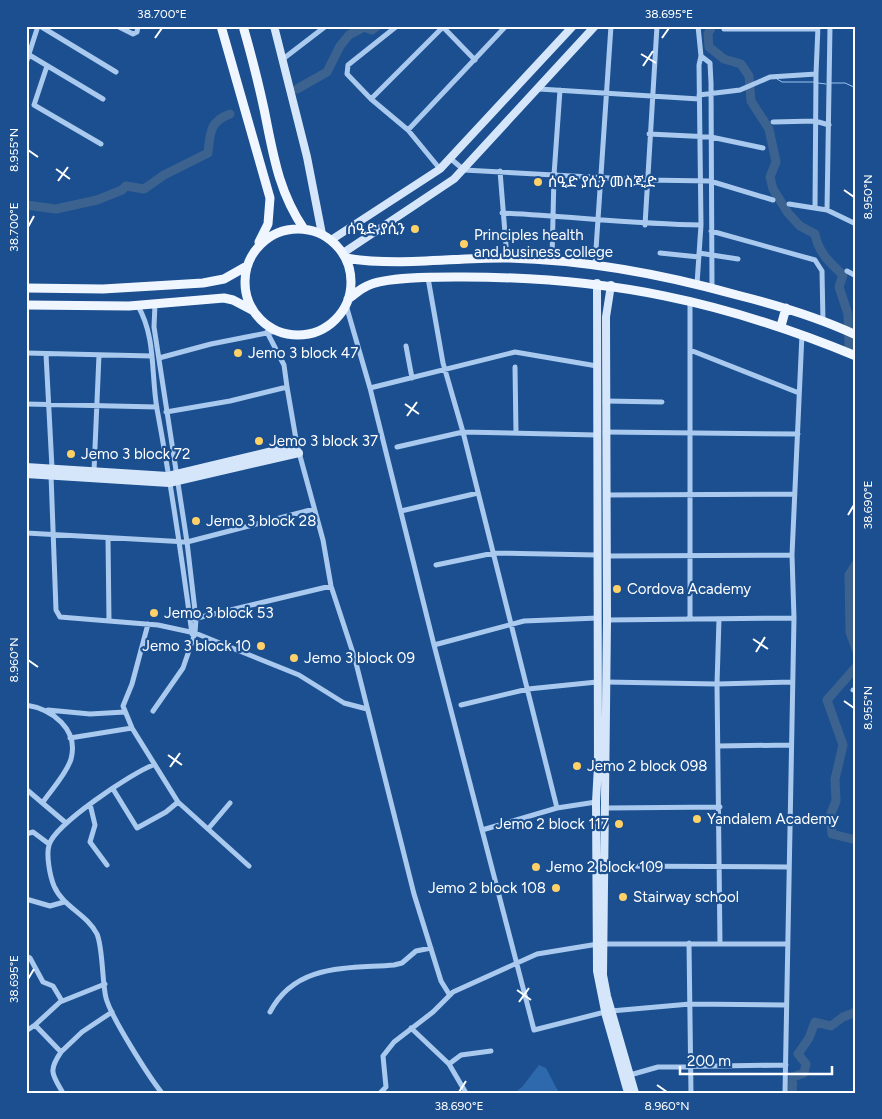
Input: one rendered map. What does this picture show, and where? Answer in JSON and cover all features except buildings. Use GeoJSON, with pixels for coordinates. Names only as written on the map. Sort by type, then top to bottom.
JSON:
{"type":"FeatureCollection","features":[{"type":"Feature","properties":{"kind":"main road"},"geometry":{"type":"LineString","coordinates":[[221,26],[270,198],[268,224],[247,266],[245,293],[252,310],[259,318],[277,331],[297,335],[317,332],[334,321],[347,302],[368,285],[380,281],[507,277],[562,279],[611,285],[690,300],[781,326],[856,356]]}},
{"type":"Feature","properties":{"kind":"main road"},"geometry":{"type":"LineString","coordinates":[[243,26],[261,97],[280,186],[291,210],[304,229]]}},
{"type":"Feature","properties":{"kind":"main road"},"geometry":{"type":"LineString","coordinates":[[255,249],[269,237],[286,230],[304,229],[322,234],[331,240],[344,256],[350,272],[351,286],[347,302]]}},
{"type":"Feature","properties":{"kind":"main road"},"geometry":{"type":"LineString","coordinates":[[344,256],[375,262],[507,258],[595,264],[698,284],[786,308],[856,335]]}},
{"type":"Feature","properties":{"kind":"main road"},"geometry":{"type":"LineString","coordinates":[[562,279],[563,262]]}},
{"type":"Feature","properties":{"kind":"main road"},"geometry":{"type":"LineString","coordinates":[[26,288],[103,289],[216,281],[236,274],[247,266]]}},
{"type":"Feature","properties":{"kind":"main road"},"geometry":{"type":"LineString","coordinates":[[103,289],[104,306]]}},
{"type":"Feature","properties":{"kind":"main road"},"geometry":{"type":"LineString","coordinates":[[26,305],[138,306],[224,298],[233,300],[252,310]]}},
{"type":"Feature","properties":{"kind":"main road"},"geometry":{"type":"LineString","coordinates":[[781,326],[786,308]]}},
{"type":"Feature","properties":{"kind":"street"},"geometry":{"type":"LineString","coordinates":[[26,63],[39,26],[116,72]]}},
{"type":"Feature","properties":{"kind":"street"},"geometry":{"type":"LineString","coordinates":[[117,26],[133,34],[137,32],[138,26]]}},
{"type":"Feature","properties":{"kind":"street"},"geometry":{"type":"LineString","coordinates":[[274,26],[307,157],[322,234]]}},
{"type":"Feature","properties":{"kind":"street"},"geometry":{"type":"LineString","coordinates":[[283,59],[326,26]]}},
{"type":"Feature","properties":{"kind":"street"},"geometry":{"type":"LineString","coordinates":[[397,26],[348,65],[347,74],[350,79],[408,130],[440,169]]}},
{"type":"Feature","properties":{"kind":"street"},"geometry":{"type":"LineString","coordinates":[[408,130],[506,26]]}},
{"type":"Feature","properties":{"kind":"street"},"geometry":{"type":"LineString","coordinates":[[331,240],[440,169],[573,26]]}},
{"type":"Feature","properties":{"kind":"street"},"geometry":{"type":"LineString","coordinates":[[344,256],[372,234],[438,192],[464,170],[595,26]]}},
{"type":"Feature","properties":{"kind":"street"},"geometry":{"type":"LineString","coordinates":[[595,264],[600,220],[611,26]]}},
{"type":"Feature","properties":{"kind":"street"},"geometry":{"type":"LineString","coordinates":[[645,225],[646,180],[657,26]]}},
{"type":"Feature","properties":{"kind":"street"},"geometry":{"type":"LineString","coordinates":[[698,26],[701,56],[699,97],[701,225],[698,284]]}},
{"type":"Feature","properties":{"kind":"street"},"geometry":{"type":"LineString","coordinates":[[827,210],[830,26]]}},
{"type":"Feature","properties":{"kind":"street"},"geometry":{"type":"LineString","coordinates":[[372,99],[442,27],[475,60]]}},
{"type":"Feature","properties":{"kind":"street"},"geometry":{"type":"LineString","coordinates":[[724,29],[818,28],[815,208]]}},
{"type":"Feature","properties":{"kind":"street"},"geometry":{"type":"LineString","coordinates":[[28,54],[103,99]]}},
{"type":"Feature","properties":{"kind":"street"},"geometry":{"type":"LineString","coordinates":[[701,56],[711,66],[710,181],[712,288]]}},
{"type":"Feature","properties":{"kind":"street"},"geometry":{"type":"LineString","coordinates":[[47,66],[34,105],[101,144]]}},
{"type":"Feature","properties":{"kind":"street"},"geometry":{"type":"LineString","coordinates":[[539,89],[652,97],[699,97],[750,86],[770,77],[816,74]]}},
{"type":"Feature","properties":{"kind":"street"},"geometry":{"type":"LineString","coordinates":[[552,260],[554,175],[560,90]]}},
{"type":"Feature","properties":{"kind":"street"},"geometry":{"type":"LineString","coordinates":[[773,122],[815,121],[828,124]]}},
{"type":"Feature","properties":{"kind":"street"},"geometry":{"type":"LineString","coordinates":[[649,134],[711,137],[763,148]]}},
{"type":"Feature","properties":{"kind":"street"},"geometry":{"type":"LineString","coordinates":[[451,159],[464,170],[602,176],[646,180],[710,181],[773,200]]}},
{"type":"Feature","properties":{"kind":"street"},"geometry":{"type":"LineString","coordinates":[[500,171],[507,258]]}},
{"type":"Feature","properties":{"kind":"street"},"geometry":{"type":"LineString","coordinates":[[789,204],[827,210],[856,224]]}},
{"type":"Feature","properties":{"kind":"street"},"geometry":{"type":"LineString","coordinates":[[502,213],[553,215],[645,225],[701,225]]}},
{"type":"Feature","properties":{"kind":"street"},"geometry":{"type":"LineString","coordinates":[[361,221],[372,234]]}},
{"type":"Feature","properties":{"kind":"street"},"geometry":{"type":"LineString","coordinates":[[711,231],[815,260],[822,271],[823,323]]}},
{"type":"Feature","properties":{"kind":"street"},"geometry":{"type":"LineString","coordinates":[[660,253],[711,254],[738,259]]}},
{"type":"Feature","properties":{"kind":"street"},"geometry":{"type":"LineString","coordinates":[[847,271],[856,276]]}},
{"type":"Feature","properties":{"kind":"street"},"geometry":{"type":"LineString","coordinates":[[428,278],[430,298],[445,370],[494,553],[557,808]]}},
{"type":"Feature","properties":{"kind":"street"},"geometry":{"type":"LineString","coordinates":[[597,283],[597,366],[601,392],[605,401],[601,434],[606,495],[607,556],[606,682],[602,766],[596,802],[601,945]]}},
{"type":"Feature","properties":{"kind":"street"},"geometry":{"type":"LineString","coordinates":[[611,285],[606,317],[601,392],[597,554],[597,682],[606,808],[606,866],[601,945],[597,971],[628,1093]]}},
{"type":"Feature","properties":{"kind":"street"},"geometry":{"type":"LineString","coordinates":[[690,300],[690,619]]}},
{"type":"Feature","properties":{"kind":"street"},"geometry":{"type":"LineString","coordinates":[[347,302],[534,1030],[608,1012],[690,1004],[785,1005]]}},
{"type":"Feature","properties":{"kind":"street"},"geometry":{"type":"LineString","coordinates":[[155,304],[153,321],[168,426],[179,542],[194,620]]}},
{"type":"Feature","properties":{"kind":"street"},"geometry":{"type":"LineString","coordinates":[[138,306],[146,320],[155,377],[157,407],[188,542],[194,620],[193,634],[183,668],[153,711]]}},
{"type":"Feature","properties":{"kind":"street"},"geometry":{"type":"LineString","coordinates":[[158,358],[211,344],[277,331]]}},
{"type":"Feature","properties":{"kind":"street"},"geometry":{"type":"LineString","coordinates":[[267,332],[282,361],[297,445],[330,567],[332,586],[351,646],[391,808],[431,948],[441,980],[449,994]]}},
{"type":"Feature","properties":{"kind":"street"},"geometry":{"type":"LineString","coordinates":[[785,1093],[786,944],[794,618],[792,555],[802,334]]}},
{"type":"Feature","properties":{"kind":"street"},"geometry":{"type":"LineString","coordinates":[[406,346],[412,378]]}},
{"type":"Feature","properties":{"kind":"street"},"geometry":{"type":"LineString","coordinates":[[690,350],[800,392]]}},
{"type":"Feature","properties":{"kind":"street"},"geometry":{"type":"LineString","coordinates":[[26,352],[152,356]]}},
{"type":"Feature","properties":{"kind":"street"},"geometry":{"type":"LineString","coordinates":[[370,388],[515,352],[597,366]]}},
{"type":"Feature","properties":{"kind":"street"},"geometry":{"type":"LineString","coordinates":[[46,354],[52,534],[57,613],[64,619],[148,624],[193,634],[299,675],[344,703],[367,709]]}},
{"type":"Feature","properties":{"kind":"street"},"geometry":{"type":"LineString","coordinates":[[94,470],[99,355]]}},
{"type":"Feature","properties":{"kind":"street"},"geometry":{"type":"LineString","coordinates":[[515,367],[516,432]]}},
{"type":"Feature","properties":{"kind":"street"},"geometry":{"type":"LineString","coordinates":[[155,377],[161,376]]}},
{"type":"Feature","properties":{"kind":"street"},"geometry":{"type":"LineString","coordinates":[[166,412],[230,401],[287,387]]}},
{"type":"Feature","properties":{"kind":"street"},"geometry":{"type":"LineString","coordinates":[[605,401],[662,402]]}},
{"type":"Feature","properties":{"kind":"street"},"geometry":{"type":"LineString","coordinates":[[26,404],[157,407]]}},
{"type":"Feature","properties":{"kind":"street"},"geometry":{"type":"LineString","coordinates":[[161,427],[168,426]]}},
{"type":"Feature","properties":{"kind":"street"},"geometry":{"type":"LineString","coordinates":[[397,447],[463,432],[798,434]]}},
{"type":"Feature","properties":{"kind":"street"},"geometry":{"type":"LineString","coordinates":[[69,472],[94,470],[173,479],[297,445]]}},
{"type":"Feature","properties":{"kind":"street"},"geometry":{"type":"LineString","coordinates":[[26,466],[51,471],[173,479],[299,453]]}},
{"type":"Feature","properties":{"kind":"street"},"geometry":{"type":"LineString","coordinates":[[26,474],[51,471]]}},
{"type":"Feature","properties":{"kind":"street"},"geometry":{"type":"LineString","coordinates":[[401,511],[478,493]]}},
{"type":"Feature","properties":{"kind":"street"},"geometry":{"type":"LineString","coordinates":[[606,495],[795,494]]}},
{"type":"Feature","properties":{"kind":"street"},"geometry":{"type":"LineString","coordinates":[[26,533],[188,542],[314,509]]}},
{"type":"Feature","properties":{"kind":"street"},"geometry":{"type":"LineString","coordinates":[[108,538],[110,621]]}},
{"type":"Feature","properties":{"kind":"street"},"geometry":{"type":"LineString","coordinates":[[436,565],[494,553],[597,554]]}},
{"type":"Feature","properties":{"kind":"street"},"geometry":{"type":"LineString","coordinates":[[607,556],[792,555]]}},
{"type":"Feature","properties":{"kind":"street"},"geometry":{"type":"LineString","coordinates":[[598,574],[607,574]]}},
{"type":"Feature","properties":{"kind":"street"},"geometry":{"type":"LineString","coordinates":[[194,620],[332,586]]}},
{"type":"Feature","properties":{"kind":"street"},"geometry":{"type":"LineString","coordinates":[[434,645],[511,624],[546,619],[598,618]]}},
{"type":"Feature","properties":{"kind":"street"},"geometry":{"type":"LineString","coordinates":[[607,620],[794,618]]}},
{"type":"Feature","properties":{"kind":"street"},"geometry":{"type":"LineString","coordinates":[[719,619],[717,684],[720,807],[720,944]]}},
{"type":"Feature","properties":{"kind":"street"},"geometry":{"type":"LineString","coordinates":[[148,624],[132,684],[123,706],[125,712],[153,765],[178,802],[249,866]]}},
{"type":"Feature","properties":{"kind":"street"},"geometry":{"type":"LineString","coordinates":[[461,705],[528,689],[597,682]]}},
{"type":"Feature","properties":{"kind":"street"},"geometry":{"type":"LineString","coordinates":[[606,682],[717,684],[792,682]]}},
{"type":"Feature","properties":{"kind":"street"},"geometry":{"type":"LineString","coordinates":[[26,705],[90,714],[125,712]]}},
{"type":"Feature","properties":{"kind":"street"},"geometry":{"type":"LineString","coordinates":[[43,802],[70,759],[70,738],[66,728],[56,716],[46,709]]}},
{"type":"Feature","properties":{"kind":"street"},"geometry":{"type":"LineString","coordinates":[[70,738],[132,728]]}},
{"type":"Feature","properties":{"kind":"street"},"geometry":{"type":"LineString","coordinates":[[718,746],[790,745]]}},
{"type":"Feature","properties":{"kind":"street"},"geometry":{"type":"LineString","coordinates":[[153,765],[90,804],[66,823],[49,844],[48,851],[54,886],[64,902],[89,923],[97,934],[106,998],[112,1012],[160,1092]]}},
{"type":"Feature","properties":{"kind":"street"},"geometry":{"type":"LineString","coordinates":[[26,789],[66,823]]}},
{"type":"Feature","properties":{"kind":"street"},"geometry":{"type":"LineString","coordinates":[[113,789],[137,828],[166,812],[178,802]]}},
{"type":"Feature","properties":{"kind":"street"},"geometry":{"type":"LineString","coordinates":[[482,830],[557,808],[596,802]]}},
{"type":"Feature","properties":{"kind":"street"},"geometry":{"type":"LineString","coordinates":[[208,829],[230,803]]}},
{"type":"Feature","properties":{"kind":"street"},"geometry":{"type":"LineString","coordinates":[[90,804],[95,825],[90,842],[107,865]]}},
{"type":"Feature","properties":{"kind":"street"},"geometry":{"type":"LineString","coordinates":[[606,808],[720,807]]}},
{"type":"Feature","properties":{"kind":"street"},"geometry":{"type":"LineString","coordinates":[[26,834],[33,832],[49,844]]}},
{"type":"Feature","properties":{"kind":"street"},"geometry":{"type":"LineString","coordinates":[[606,866],[789,867]]}},
{"type":"Feature","properties":{"kind":"street"},"geometry":{"type":"LineString","coordinates":[[26,898],[50,906],[64,902]]}},
{"type":"Feature","properties":{"kind":"street"},"geometry":{"type":"LineString","coordinates":[[380,1093],[386,1086],[382,1062],[385,1052],[411,1028],[433,1012],[449,994],[537,954],[601,945],[689,943],[786,944]]}},
{"type":"Feature","properties":{"kind":"street"},"geometry":{"type":"LineString","coordinates":[[689,943],[692,1093]]}},
{"type":"Feature","properties":{"kind":"street"},"geometry":{"type":"LineString","coordinates":[[270,1012],[280,994],[302,979],[339,968],[394,965],[402,963],[416,951],[431,948]]}},
{"type":"Feature","properties":{"kind":"street"},"geometry":{"type":"LineString","coordinates":[[26,956],[30,958],[43,982],[53,986],[62,1001]]}},
{"type":"Feature","properties":{"kind":"street"},"geometry":{"type":"LineString","coordinates":[[27,1030],[62,1001],[105,984]]}},
{"type":"Feature","properties":{"kind":"street"},"geometry":{"type":"LineString","coordinates":[[63,1093],[52,1073],[52,1065],[61,1052],[82,1032],[112,1012]]}},
{"type":"Feature","properties":{"kind":"street"},"geometry":{"type":"LineString","coordinates":[[608,1012],[635,1093]]}},
{"type":"Feature","properties":{"kind":"street"},"geometry":{"type":"LineString","coordinates":[[35,1025],[61,1052]]}},
{"type":"Feature","properties":{"kind":"street"},"geometry":{"type":"LineString","coordinates":[[411,1028],[449,1064],[466,1093]]}},
{"type":"Feature","properties":{"kind":"street"},"geometry":{"type":"LineString","coordinates":[[449,1064],[462,1055],[491,1051]]}},
{"type":"Feature","properties":{"kind":"street"},"geometry":{"type":"LineString","coordinates":[[630,1075],[658,1067],[786,1065]]}},
{"type":"Feature","properties":{"kind":"shaded area"},"geometry":{"type":"Polygon","coordinates":[[[539,1065],[546,1068],[559,1093],[514,1093],[522,1087],[539,1065]]]}},
{"type":"Feature","properties":{"kind":"waterway"},"geometry":{"type":"LineString","coordinates":[[297,89],[327,72],[340,46],[349,35],[364,27],[372,30],[377,26]]}},
{"type":"Feature","properties":{"kind":"waterway"},"geometry":{"type":"LineString","coordinates":[[712,26],[708,34],[709,47],[724,59],[741,64],[749,76],[751,101],[769,129],[776,162],[770,177],[773,189],[788,213],[800,226],[815,234],[822,252],[829,262],[843,275],[839,287],[848,314],[849,346],[856,353]]}},
{"type":"Feature","properties":{"kind":"waterway"},"geometry":{"type":"LineString","coordinates":[[777,79],[782,82],[814,82]]}},
{"type":"Feature","properties":{"kind":"waterway"},"geometry":{"type":"LineString","coordinates":[[818,83],[826,84]]}},
{"type":"Feature","properties":{"kind":"waterway"},"geometry":{"type":"LineString","coordinates":[[830,83],[845,83],[856,88]]}},
{"type":"Feature","properties":{"kind":"waterway"},"geometry":{"type":"LineString","coordinates":[[26,205],[56,209],[97,200],[122,190],[126,186],[144,189],[164,175],[208,153],[212,129],[218,120],[230,114]]}},
{"type":"Feature","properties":{"kind":"waterway"},"geometry":{"type":"LineString","coordinates":[[856,564],[849,575],[850,632],[856,649]]}},
{"type":"Feature","properties":{"kind":"waterway"},"geometry":{"type":"LineString","coordinates":[[856,667],[827,700],[843,745],[835,779],[836,801],[830,816],[832,834],[856,840]]}},
{"type":"Feature","properties":{"kind":"waterway"},"geometry":{"type":"LineString","coordinates":[[792,1093],[793,1077],[804,1073],[806,1064],[798,1054],[809,1038],[815,1022],[831,1026],[843,1017],[856,1012]]}},
{"type":"Feature","properties":{"kind":"place","name":"ሰዒድ ያሲን መስጂድ"},"geometry":{"type":"Point","coordinates":[538,182]}},
{"type":"Feature","properties":{"kind":"place","name":"ሰዒድ ያሲን"},"geometry":{"type":"Point","coordinates":[415,229]}},
{"type":"Feature","properties":{"kind":"place","name":"Principles health and business college"},"geometry":{"type":"Point","coordinates":[464,244]}},
{"type":"Feature","properties":{"kind":"place","name":"Jemo 3 block 47"},"geometry":{"type":"Point","coordinates":[238,353]}},
{"type":"Feature","properties":{"kind":"place","name":"Jemo 3 block 37"},"geometry":{"type":"Point","coordinates":[259,441]}},
{"type":"Feature","properties":{"kind":"place","name":"Jemo 3 block 72"},"geometry":{"type":"Point","coordinates":[71,454]}},
{"type":"Feature","properties":{"kind":"place","name":"Jemo 3 block 28"},"geometry":{"type":"Point","coordinates":[196,521]}},
{"type":"Feature","properties":{"kind":"place","name":"Cordova Academy"},"geometry":{"type":"Point","coordinates":[617,589]}},
{"type":"Feature","properties":{"kind":"place","name":"Jemo 3 block 53"},"geometry":{"type":"Point","coordinates":[154,613]}},
{"type":"Feature","properties":{"kind":"place","name":"Jemo 3 block 10"},"geometry":{"type":"Point","coordinates":[261,646]}},
{"type":"Feature","properties":{"kind":"place","name":"Jemo 3 block 09"},"geometry":{"type":"Point","coordinates":[294,658]}},
{"type":"Feature","properties":{"kind":"place","name":"Jemo 2 block 098"},"geometry":{"type":"Point","coordinates":[577,766]}},
{"type":"Feature","properties":{"kind":"place","name":"Yandalem Academy"},"geometry":{"type":"Point","coordinates":[697,819]}},
{"type":"Feature","properties":{"kind":"place","name":"Jemo 2 block 117"},"geometry":{"type":"Point","coordinates":[619,824]}},
{"type":"Feature","properties":{"kind":"place","name":"Jemo 2 block 109"},"geometry":{"type":"Point","coordinates":[536,867]}},
{"type":"Feature","properties":{"kind":"place","name":"Jemo 2 block 108"},"geometry":{"type":"Point","coordinates":[556,888]}},
{"type":"Feature","properties":{"kind":"place","name":"Stairway school"},"geometry":{"type":"Point","coordinates":[623,897]}}]}
